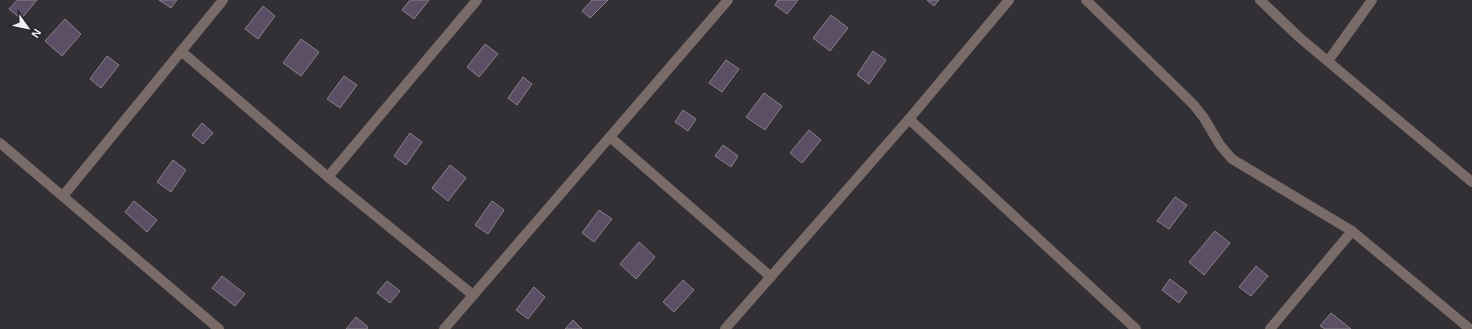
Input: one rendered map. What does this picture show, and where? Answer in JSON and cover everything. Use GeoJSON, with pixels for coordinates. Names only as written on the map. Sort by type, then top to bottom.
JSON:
{"type":"FeatureCollection","features":[{"type":"Feature","properties":{"kind":"street"},"geometry":{"type":"LineString","coordinates":[[62,196],[223,0]]}},
{"type":"Feature","properties":{"kind":"street"},"geometry":{"type":"LineString","coordinates":[[328,177],[477,0]]}},
{"type":"Feature","properties":{"kind":"street"},"geometry":{"type":"LineString","coordinates":[[444,329],[728,0]]}},
{"type":"Feature","properties":{"kind":"street"},"geometry":{"type":"LineString","coordinates":[[725,329],[909,119],[1009,0]]}},
{"type":"Feature","properties":{"kind":"street"},"geometry":{"type":"LineString","coordinates":[[1086,0],[1194,105],[1204,118],[1220,145],[1232,159],[1352,231],[1470,329]]}},
{"type":"Feature","properties":{"kind":"street"},"geometry":{"type":"LineString","coordinates":[[1260,0],[1300,38],[1472,182]]}},
{"type":"Feature","properties":{"kind":"street"},"geometry":{"type":"LineString","coordinates":[[1328,61],[1372,0]]}},
{"type":"Feature","properties":{"kind":"street"},"geometry":{"type":"LineString","coordinates":[[181,51],[328,177],[474,295]]}},
{"type":"Feature","properties":{"kind":"street"},"geometry":{"type":"LineString","coordinates":[[909,119],[1136,329]]}},
{"type":"Feature","properties":{"kind":"street"},"geometry":{"type":"LineString","coordinates":[[610,137],[771,277]]}},
{"type":"Feature","properties":{"kind":"street"},"geometry":{"type":"LineString","coordinates":[[0,143],[219,329]]}},
{"type":"Feature","properties":{"kind":"street"},"geometry":{"type":"LineString","coordinates":[[1270,329],[1352,231]]}},
{"type":"Feature","properties":{"kind":"building"},"geometry":{"type":"Polygon","coordinates":[[[17,0],[37,0],[21,19],[9,9],[17,0]]]}},
{"type":"Feature","properties":{"kind":"building"},"geometry":{"type":"Polygon","coordinates":[[[159,0],[177,0],[171,8],[159,0]]]}},
{"type":"Feature","properties":{"kind":"building"},"geometry":{"type":"Polygon","coordinates":[[[410,0],[429,0],[414,19],[402,10],[410,0]]]}},
{"type":"Feature","properties":{"kind":"building"},"geometry":{"type":"Polygon","coordinates":[[[592,0],[608,0],[590,18],[582,11],[592,0]]]}},
{"type":"Feature","properties":{"kind":"building"},"geometry":{"type":"Polygon","coordinates":[[[778,0],[798,0],[787,14],[775,5],[778,0]]]}},
{"type":"Feature","properties":{"kind":"building"},"geometry":{"type":"Polygon","coordinates":[[[927,0],[939,0],[934,6],[927,0]]]}},
{"type":"Feature","properties":{"kind":"building"},"geometry":{"type":"Polygon","coordinates":[[[263,6],[275,16],[258,39],[245,29],[263,6]]]}},
{"type":"Feature","properties":{"kind":"building"},"geometry":{"type":"Polygon","coordinates":[[[831,15],[848,28],[830,51],[813,38],[831,15]]]}},
{"type":"Feature","properties":{"kind":"building"},"geometry":{"type":"Polygon","coordinates":[[[65,19],[81,34],[62,56],[45,41],[65,19]]]}},
{"type":"Feature","properties":{"kind":"building"},"geometry":{"type":"Polygon","coordinates":[[[301,39],[319,52],[301,76],[283,63],[301,39]]]}},
{"type":"Feature","properties":{"kind":"building"},"geometry":{"type":"Polygon","coordinates":[[[485,44],[498,54],[479,77],[467,67],[485,44]]]}},
{"type":"Feature","properties":{"kind":"building"},"geometry":{"type":"Polygon","coordinates":[[[873,51],[886,60],[869,84],[857,75],[873,51]]]}},
{"type":"Feature","properties":{"kind":"building"},"geometry":{"type":"Polygon","coordinates":[[[107,56],[119,65],[101,88],[90,79],[107,56]]]}},
{"type":"Feature","properties":{"kind":"building"},"geometry":{"type":"Polygon","coordinates":[[[726,60],[739,69],[722,92],[709,83],[726,60]]]}},
{"type":"Feature","properties":{"kind":"building"},"geometry":{"type":"Polygon","coordinates":[[[344,76],[357,85],[340,108],[327,99],[344,76]]]}},
{"type":"Feature","properties":{"kind":"building"},"geometry":{"type":"Polygon","coordinates":[[[523,77],[532,84],[517,105],[508,98],[523,77]]]}},
{"type":"Feature","properties":{"kind":"building"},"geometry":{"type":"Polygon","coordinates":[[[764,93],[782,106],[765,130],[746,117],[764,93]]]}},
{"type":"Feature","properties":{"kind":"building"},"geometry":{"type":"Polygon","coordinates":[[[683,110],[696,119],[688,131],[675,122],[683,110]]]}},
{"type":"Feature","properties":{"kind":"building"},"geometry":{"type":"Polygon","coordinates":[[[202,123],[213,133],[203,144],[192,135],[202,123]]]}},
{"type":"Feature","properties":{"kind":"building"},"geometry":{"type":"Polygon","coordinates":[[[809,130],[821,140],[802,163],[790,153],[809,130]]]}},
{"type":"Feature","properties":{"kind":"building"},"geometry":{"type":"Polygon","coordinates":[[[410,133],[422,142],[406,165],[394,156],[410,133]]]}},
{"type":"Feature","properties":{"kind":"building"},"geometry":{"type":"Polygon","coordinates":[[[723,145],[738,156],[731,167],[715,156],[723,145]]]}},
{"type":"Feature","properties":{"kind":"building"},"geometry":{"type":"Polygon","coordinates":[[[173,160],[186,170],[171,192],[157,182],[173,160]]]}},
{"type":"Feature","properties":{"kind":"building"},"geometry":{"type":"Polygon","coordinates":[[[450,165],[466,178],[448,201],[432,188],[450,165]]]}},
{"type":"Feature","properties":{"kind":"building"},"geometry":{"type":"Polygon","coordinates":[[[1175,197],[1187,205],[1169,229],[1157,221],[1175,197]]]}},
{"type":"Feature","properties":{"kind":"building"},"geometry":{"type":"Polygon","coordinates":[[[134,201],[157,220],[147,232],[125,212],[134,201]]]}},
{"type":"Feature","properties":{"kind":"building"},"geometry":{"type":"Polygon","coordinates":[[[492,201],[504,210],[488,234],[475,225],[492,201]]]}},
{"type":"Feature","properties":{"kind":"building"},"geometry":{"type":"Polygon","coordinates":[[[599,210],[612,219],[594,242],[582,233],[599,210]]]}},
{"type":"Feature","properties":{"kind":"building"},"geometry":{"type":"Polygon","coordinates":[[[1215,231],[1230,243],[1204,275],[1189,262],[1215,231]]]}},
{"type":"Feature","properties":{"kind":"building"},"geometry":{"type":"Polygon","coordinates":[[[639,242],[655,257],[636,279],[620,264],[639,242]]]}},
{"type":"Feature","properties":{"kind":"building"},"geometry":{"type":"Polygon","coordinates":[[[1256,266],[1268,276],[1251,296],[1239,287],[1256,266]]]}},
{"type":"Feature","properties":{"kind":"building"},"geometry":{"type":"Polygon","coordinates":[[[222,276],[245,294],[235,306],[212,288],[222,276]]]}},
{"type":"Feature","properties":{"kind":"building"},"geometry":{"type":"Polygon","coordinates":[[[1170,279],[1187,292],[1179,303],[1162,290],[1170,279]]]}},
{"type":"Feature","properties":{"kind":"building"},"geometry":{"type":"Polygon","coordinates":[[[683,280],[694,290],[674,312],[663,302],[683,280]]]}},
{"type":"Feature","properties":{"kind":"building"},"geometry":{"type":"Polygon","coordinates":[[[387,281],[400,291],[390,303],[377,293],[387,281]]]}},
{"type":"Feature","properties":{"kind":"building"},"geometry":{"type":"Polygon","coordinates":[[[534,287],[545,297],[528,319],[516,310],[534,287]]]}},
{"type":"Feature","properties":{"kind":"building"},"geometry":{"type":"Polygon","coordinates":[[[1331,313],[1351,329],[1325,329],[1320,326],[1331,313]]]}},
{"type":"Feature","properties":{"kind":"building"},"geometry":{"type":"Polygon","coordinates":[[[356,317],[368,327],[367,329],[346,329],[356,317]]]}},
{"type":"Feature","properties":{"kind":"building"},"geometry":{"type":"Polygon","coordinates":[[[573,320],[582,329],[565,329],[573,320]]]}}]}
